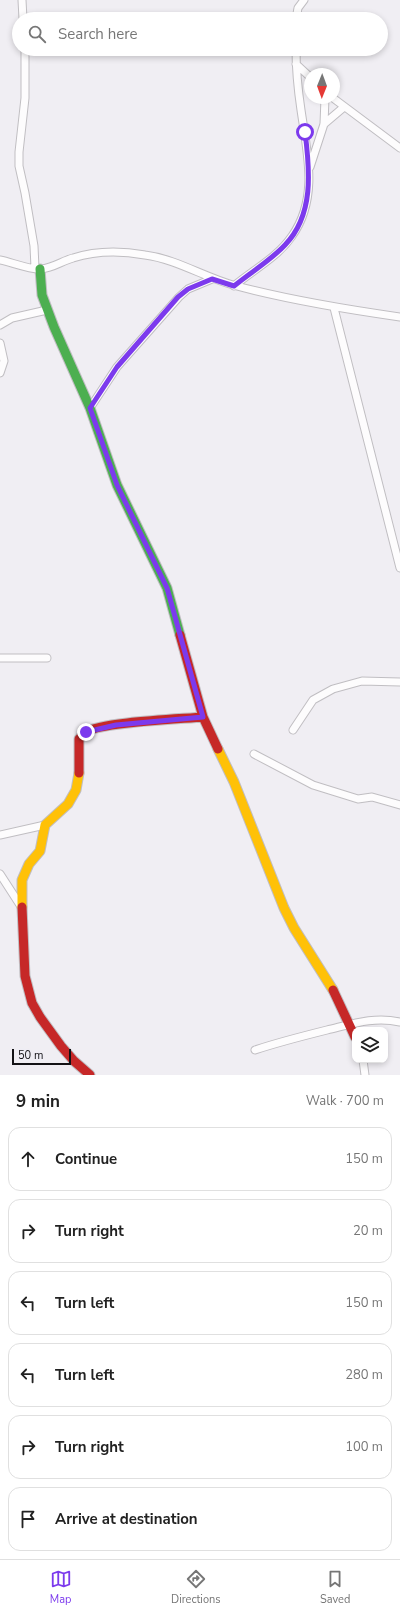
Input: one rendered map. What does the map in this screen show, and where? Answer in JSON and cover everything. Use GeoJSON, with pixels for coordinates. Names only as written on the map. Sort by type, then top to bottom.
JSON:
{"type":"FeatureCollection","features":[{"type":"Feature","properties":{"kind":"street"},"geometry":{"type":"LineString","coordinates":[[22,0],[23,12]]}},
{"type":"Feature","properties":{"kind":"street"},"geometry":{"type":"LineString","coordinates":[[297,12],[298,8],[304,0]]}},
{"type":"Feature","properties":{"kind":"street"},"geometry":{"type":"LineString","coordinates":[[25,56],[25,98],[19,152],[19,166],[26,193],[37,269],[47,310],[90,408],[117,485],[167,588],[203,717],[234,782],[287,915],[332,989],[352,1031]]}},
{"type":"Feature","properties":{"kind":"street"},"geometry":{"type":"LineString","coordinates":[[234,286],[278,252],[293,236],[306,204],[310,182],[299,96],[296,56]]}},
{"type":"Feature","properties":{"kind":"street"},"geometry":{"type":"LineString","coordinates":[[296,64],[304,71]]}},
{"type":"Feature","properties":{"kind":"street"},"geometry":{"type":"LineString","coordinates":[[309,169],[324,124],[325,104]]}},
{"type":"Feature","properties":{"kind":"street"},"geometry":{"type":"LineString","coordinates":[[340,104],[400,148]]}},
{"type":"Feature","properties":{"kind":"street"},"geometry":{"type":"LineString","coordinates":[[324,124],[344,107]]}},
{"type":"Feature","properties":{"kind":"street"},"geometry":{"type":"LineString","coordinates":[[0,260],[37,269],[48,268],[73,258],[97,253],[145,255],[167,260],[212,279],[234,286],[334,308],[400,317]]}},
{"type":"Feature","properties":{"kind":"street"},"geometry":{"type":"LineString","coordinates":[[90,408],[117,367],[178,297],[188,289],[212,279]]}},
{"type":"Feature","properties":{"kind":"street"},"geometry":{"type":"LineString","coordinates":[[334,308],[400,568]]}},
{"type":"Feature","properties":{"kind":"street"},"geometry":{"type":"LineString","coordinates":[[0,324],[12,318],[47,310]]}},
{"type":"Feature","properties":{"kind":"street"},"geometry":{"type":"LineString","coordinates":[[0,343],[4,361],[0,373]]}},
{"type":"Feature","properties":{"kind":"street"},"geometry":{"type":"LineString","coordinates":[[0,658],[47,658]]}},
{"type":"Feature","properties":{"kind":"street"},"geometry":{"type":"LineString","coordinates":[[293,730],[313,700],[333,689],[362,681],[400,682]]}},
{"type":"Feature","properties":{"kind":"street"},"geometry":{"type":"LineString","coordinates":[[90,1075],[74,1061],[61,1046],[32,1003],[26,976],[22,880],[29,864],[40,851],[45,825],[68,804],[76,790],[79,773],[79,739],[82,734],[97,728],[116,725],[203,717]]}},
{"type":"Feature","properties":{"kind":"street"},"geometry":{"type":"LineString","coordinates":[[254,754],[313,785],[358,799],[372,797],[400,805]]}},
{"type":"Feature","properties":{"kind":"street"},"geometry":{"type":"LineString","coordinates":[[0,835],[45,825]]}},
{"type":"Feature","properties":{"kind":"street"},"geometry":{"type":"LineString","coordinates":[[0,874],[22,908]]}},
{"type":"Feature","properties":{"kind":"street"},"geometry":{"type":"LineString","coordinates":[[255,1050],[284,1041],[372,1020],[383,1019],[400,1022]]}},
{"type":"Feature","properties":{"kind":"street"},"geometry":{"type":"LineString","coordinates":[[364,1063],[366,1075]]}},
{"type":"Feature","properties":{"kind":"traffic: fast"},"geometry":{"type":"LineString","coordinates":[[40,269],[42,295],[54,327],[90,408],[117,485],[167,588],[180,635]]}},
{"type":"Feature","properties":{"kind":"traffic: slow"},"geometry":{"type":"LineString","coordinates":[[218,749],[234,782],[284,908],[294,928],[333,990]]}},
{"type":"Feature","properties":{"kind":"traffic: slow"},"geometry":{"type":"LineString","coordinates":[[22,907],[22,880],[29,864],[40,851],[45,825],[68,804],[76,790],[79,773]]}},
{"type":"Feature","properties":{"kind":"traffic: jam"},"geometry":{"type":"LineString","coordinates":[[180,635],[203,717],[218,749]]}},
{"type":"Feature","properties":{"kind":"traffic: jam"},"geometry":{"type":"LineString","coordinates":[[79,773],[79,739],[86,732],[124,723],[203,717]]}},
{"type":"Feature","properties":{"kind":"traffic: jam"},"geometry":{"type":"LineString","coordinates":[[22,907],[25,976],[32,1003],[61,1046],[74,1061],[90,1075]]}},
{"type":"Feature","properties":{"kind":"traffic: jam"},"geometry":{"type":"LineString","coordinates":[[333,990],[352,1031]]}},
{"type":"Feature","properties":{"kind":"route"},"geometry":{"type":"LineString","coordinates":[[86,732],[97,728],[116,725],[203,717],[167,588],[117,485],[90,408],[117,367],[178,297],[188,289],[212,279],[234,286],[278,252],[293,236],[306,204],[310,182],[305,132]]}}]}
